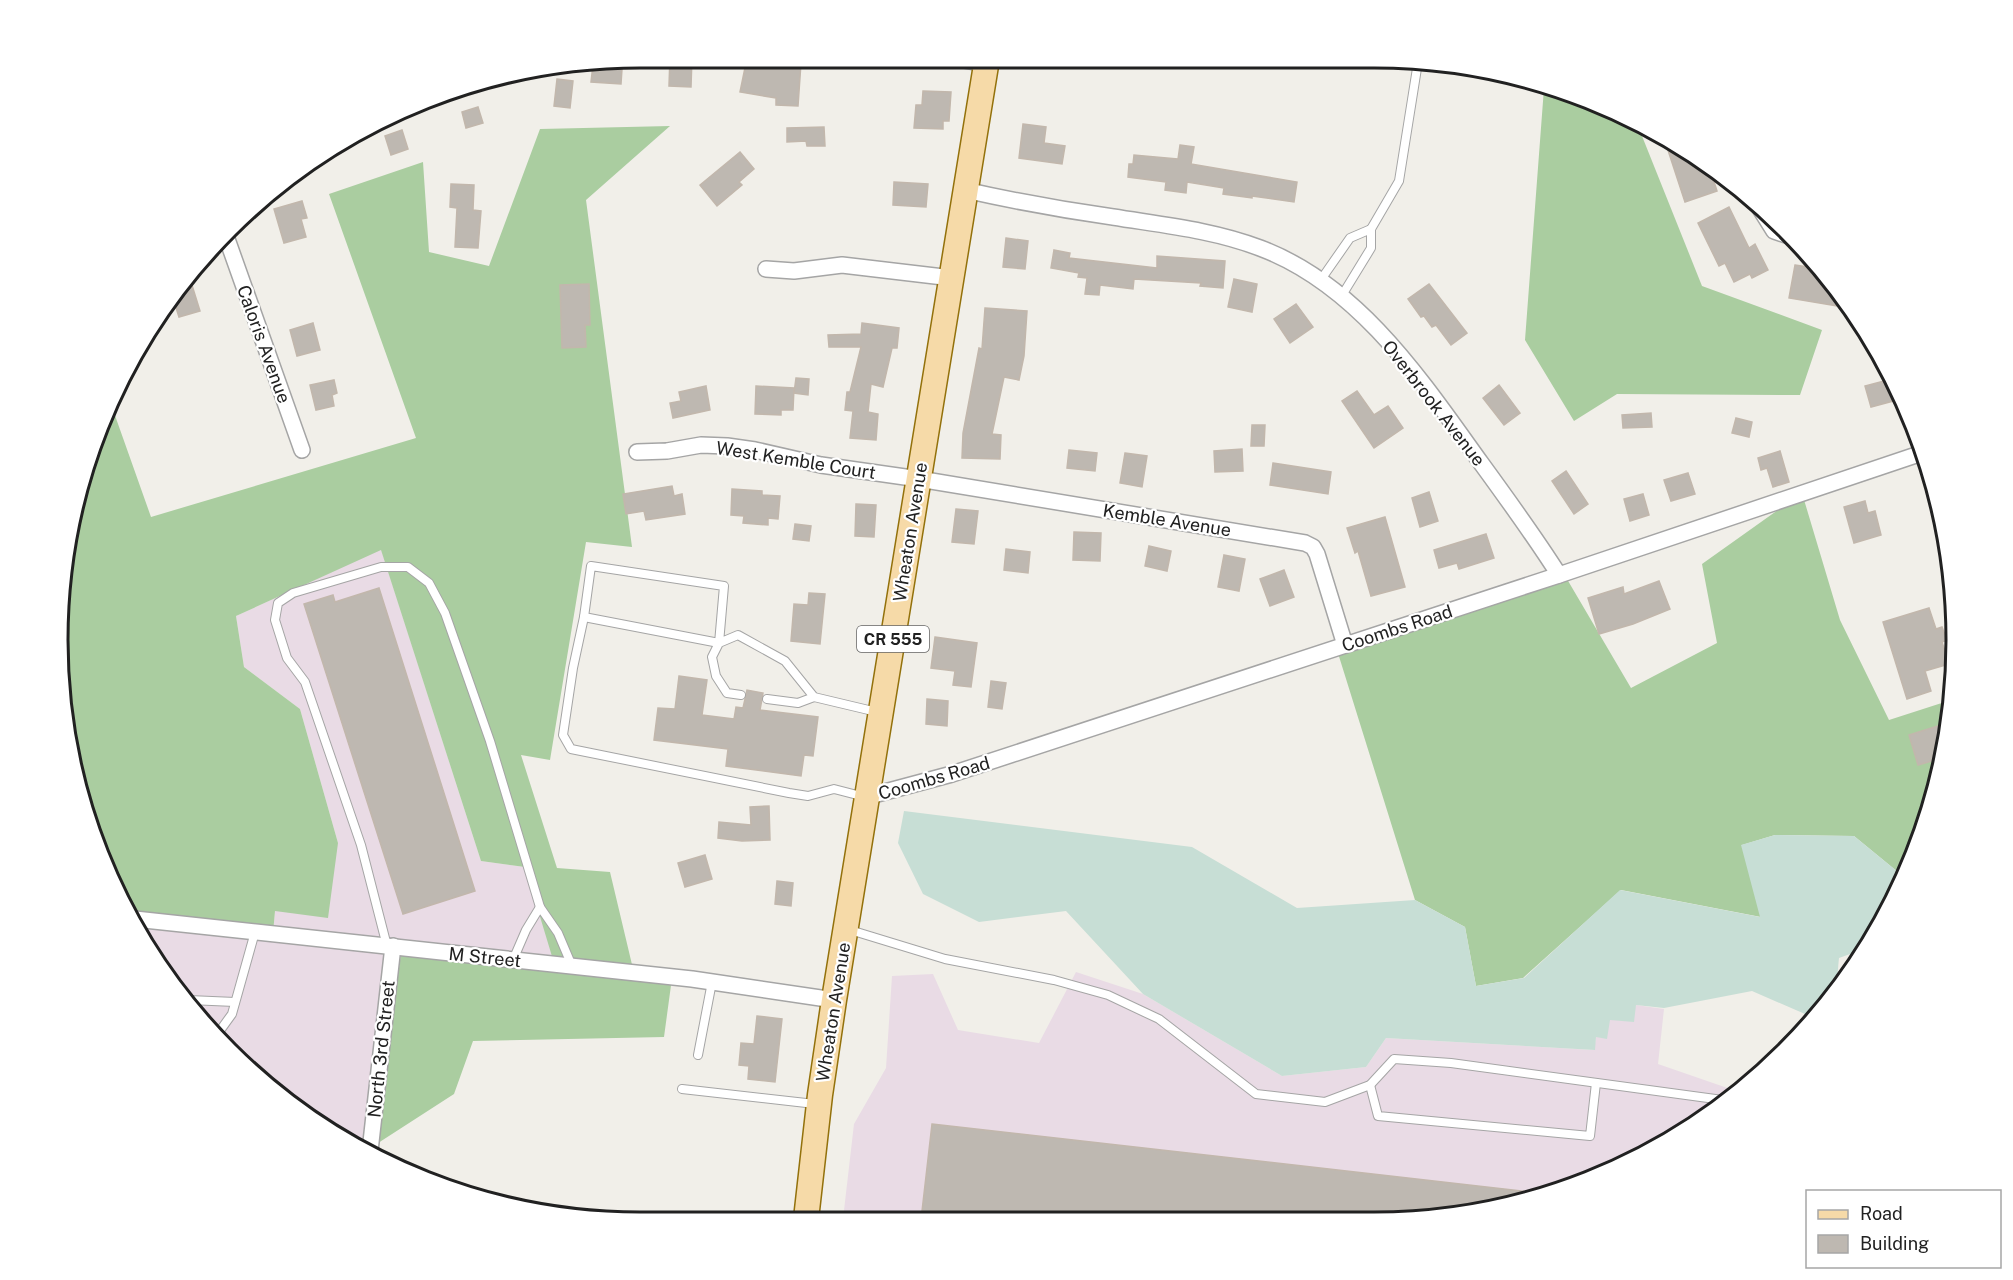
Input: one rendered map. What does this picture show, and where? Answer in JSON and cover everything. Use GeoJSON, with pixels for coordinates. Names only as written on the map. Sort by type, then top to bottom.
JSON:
{"type":"FeatureCollection","features":[{"type":"Feature","properties":{"kind":"main road","name":"Wheaton Avenue"},"geometry":{"type":"LineString","coordinates":[[807,1212],[834,1000],[986,68]]}},
{"type":"Feature","properties":{"kind":"street","name":"Overbrook Avenue"},"geometry":{"type":"LineString","coordinates":[[965,190],[1196,230],[1258,247],[1282,257],[1320,281],[1341,297],[1397,352],[1510,502],[1559,575]]}},
{"type":"Feature","properties":{"kind":"street","name":"Caloris Avenue"},"geometry":{"type":"LineString","coordinates":[[228,243],[302,450]]}},
{"type":"Feature","properties":{"kind":"street"},"geometry":{"type":"LineString","coordinates":[[766,268],[794,271],[842,265],[952,278]]}},
{"type":"Feature","properties":{"kind":"street","name":"West Kemble Court"},"geometry":{"type":"LineString","coordinates":[[637,452],[667,451],[701,445],[727,446],[821,465],[919,479]]}},
{"type":"Feature","properties":{"kind":"street","name":"Coombs Road"},"geometry":{"type":"LineString","coordinates":[[866,797],[952,774],[1915,455]]}},
{"type":"Feature","properties":{"kind":"street","name":"Kemble Avenue"},"geometry":{"type":"LineString","coordinates":[[919,479],[1305,543],[1313,547],[1317,554],[1345,645]]}},
{"type":"Feature","properties":{"kind":"street","name":"M Street"},"geometry":{"type":"LineString","coordinates":[[141,920],[712,982],[834,1000]]}},
{"type":"Feature","properties":{"kind":"street","name":"North 3rd Street"},"geometry":{"type":"LineString","coordinates":[[371,1145],[390,946]]}},
{"type":"Feature","properties":{"kind":"lane"},"geometry":{"type":"LineString","coordinates":[[1341,297],[1371,248],[1371,229],[1399,181],[1417,70]]}},
{"type":"Feature","properties":{"kind":"lane"},"geometry":{"type":"LineString","coordinates":[[1320,281],[1350,238],[1371,229]]}},
{"type":"Feature","properties":{"kind":"lane"},"geometry":{"type":"LineString","coordinates":[[741,694],[727,693],[716,676],[712,657],[719,643],[724,586],[591,566],[584,617],[565,716],[563,735],[571,749],[789,793],[808,796],[834,789],[866,797]]}},
{"type":"Feature","properties":{"kind":"lane"},"geometry":{"type":"LineString","coordinates":[[390,946],[361,845],[305,682],[287,658],[275,620],[278,603],[293,593],[381,567],[408,567],[429,583],[445,613],[490,741],[540,907],[558,933],[572,966]]}},
{"type":"Feature","properties":{"kind":"lane"},"geometry":{"type":"LineString","coordinates":[[584,617],[719,643],[738,635],[785,661],[814,697]]}},
{"type":"Feature","properties":{"kind":"lane"},"geometry":{"type":"LineString","coordinates":[[767,699],[798,704],[814,697],[880,713]]}},
{"type":"Feature","properties":{"kind":"lane"},"geometry":{"type":"LineString","coordinates":[[513,960],[526,930],[540,907]]}},
{"type":"Feature","properties":{"kind":"lane"},"geometry":{"type":"LineString","coordinates":[[846,928],[945,959],[1054,980],[1108,995],[1159,1019],[1256,1094],[1325,1102],[1370,1085],[1394,1059],[1450,1063],[1715,1099]]}},
{"type":"Feature","properties":{"kind":"lane"},"geometry":{"type":"LineString","coordinates":[[221,1029],[232,1014],[255,932]]}},
{"type":"Feature","properties":{"kind":"lane"},"geometry":{"type":"LineString","coordinates":[[698,1055],[712,982]]}},
{"type":"Feature","properties":{"kind":"lane"},"geometry":{"type":"LineString","coordinates":[[196,1000],[235,1002]]}},
{"type":"Feature","properties":{"kind":"lane"},"geometry":{"type":"LineString","coordinates":[[1370,1085],[1378,1116],[1590,1136],[1596,1083]]}},
{"type":"Feature","properties":{"kind":"lane"},"geometry":{"type":"LineString","coordinates":[[682,1089],[819,1104]]}},
{"type":"Feature","properties":{"kind":"shaded area"},"geometry":{"type":"Polygon","coordinates":[[[381,549],[481,861],[525,867],[555,963],[402,947],[375,1147],[322,1116],[291,1094],[235,1045],[186,989],[142,921],[273,932],[275,911],[338,843],[300,709],[244,667],[236,616],[381,549]]]}},
{"type":"Feature","properties":{"kind":"shaded area"},"geometry":{"type":"Polygon","coordinates":[[[1076,972],[1143,994],[1282,1076],[1366,1067],[1386,1038],[1594,1050],[1596,1037],[1610,1019],[1636,1005],[1664,1009],[1658,1064],[1729,1088],[1659,1136],[1592,1169],[1521,1193],[1448,1208],[1373,1212],[844,1212],[854,1124],[886,1068],[892,976],[933,974],[958,1030],[1039,1043],[1076,972]]]}},
{"type":"Feature","properties":{"kind":"green space"},"geometry":{"type":"Polygon","coordinates":[[[1544,94],[1592,111],[1642,135],[1702,286],[1822,330],[1800,395],[1617,394],[1574,421],[1525,340],[1544,94]]]}},
{"type":"Feature","properties":{"kind":"green space"},"geometry":{"type":"Polygon","coordinates":[[[670,126],[586,200],[632,547],[586,542],[550,760],[521,755],[557,868],[610,872],[634,973],[672,978],[664,1037],[473,1041],[454,1094],[375,1145],[402,946],[554,963],[525,867],[481,861],[381,550],[236,616],[244,667],[300,709],[338,843],[328,918],[275,911],[273,933],[142,921],[111,859],[98,824],[79,752],[72,715],[69,677],[68,640],[72,565],[87,492],[114,414],[151,517],[416,438],[329,194],[423,162],[429,252],[489,266],[540,129],[670,126]]]}},
{"type":"Feature","properties":{"kind":"green space"},"geometry":{"type":"Polygon","coordinates":[[[1802,493],[1840,620],[1889,720],[1942,703],[1926,788],[1896,871],[1854,836],[1775,835],[1742,845],[1761,917],[1621,890],[1523,978],[1476,986],[1465,927],[1415,900],[1337,650],[1564,574],[1631,688],[1717,643],[1702,564],[1802,493]]]}},
{"type":"Feature","properties":{"kind":"green space"},"geometry":{"type":"Polygon","coordinates":[[[904,811],[1192,847],[1297,908],[1415,900],[1465,927],[1476,986],[1524,978],[1620,890],[1760,917],[1741,845],[1775,835],[1854,836],[1896,871],[1869,926],[1852,953],[1839,958],[1837,974],[1805,1014],[1752,991],[1664,1008],[1636,1005],[1634,1022],[1610,1020],[1607,1039],[1596,1037],[1595,1050],[1386,1038],[1366,1067],[1282,1076],[1143,994],[1066,911],[979,922],[923,894],[898,843],[904,811]]]}},
{"type":"Feature","properties":{"kind":"building"},"geometry":{"type":"Polygon","coordinates":[[[670,68],[692,68],[691,87],[669,86],[670,68]]]}},
{"type":"Feature","properties":{"kind":"building"},"geometry":{"type":"Polygon","coordinates":[[[745,68],[801,68],[798,106],[776,105],[776,98],[740,92],[745,68]]]}},
{"type":"Feature","properties":{"kind":"building"},"geometry":{"type":"Polygon","coordinates":[[[622,69],[621,84],[591,82],[592,70],[622,69]]]}},
{"type":"Feature","properties":{"kind":"building"},"geometry":{"type":"Polygon","coordinates":[[[557,79],[573,81],[570,108],[554,106],[557,79]]]}},
{"type":"Feature","properties":{"kind":"building"},"geometry":{"type":"Polygon","coordinates":[[[923,91],[951,92],[949,121],[943,121],[943,129],[914,128],[916,105],[922,105],[923,91]]]}},
{"type":"Feature","properties":{"kind":"building"},"geometry":{"type":"Polygon","coordinates":[[[478,107],[483,123],[466,128],[462,112],[478,107]]]}},
{"type":"Feature","properties":{"kind":"building"},"geometry":{"type":"Polygon","coordinates":[[[1023,124],[1046,127],[1044,143],[1065,146],[1062,164],[1019,158],[1023,124]]]}},
{"type":"Feature","properties":{"kind":"building"},"geometry":{"type":"Polygon","coordinates":[[[824,127],[825,146],[807,146],[806,141],[787,142],[787,128],[824,127]]]}},
{"type":"Feature","properties":{"kind":"building"},"geometry":{"type":"Polygon","coordinates":[[[402,130],[408,149],[391,155],[385,136],[402,130]]]}},
{"type":"Feature","properties":{"kind":"building"},"geometry":{"type":"Polygon","coordinates":[[[1180,145],[1194,147],[1191,164],[1297,182],[1294,202],[1223,194],[1224,188],[1187,182],[1186,193],[1165,190],[1166,182],[1128,177],[1129,164],[1133,164],[1134,155],[1178,159],[1180,145]]]}},
{"type":"Feature","properties":{"kind":"building"},"geometry":{"type":"Polygon","coordinates":[[[1668,149],[1713,180],[1717,191],[1685,202],[1668,149]]]}},
{"type":"Feature","properties":{"kind":"building"},"geometry":{"type":"Polygon","coordinates":[[[740,152],[754,169],[739,182],[742,185],[717,206],[700,185],[740,152]]]}},
{"type":"Feature","properties":{"kind":"building"},"geometry":{"type":"Polygon","coordinates":[[[894,182],[928,184],[926,207],[893,205],[894,182]]]}},
{"type":"Feature","properties":{"kind":"building"},"geometry":{"type":"Polygon","coordinates":[[[451,184],[474,185],[473,210],[481,211],[478,248],[455,247],[457,208],[450,207],[451,184]]]}},
{"type":"Feature","properties":{"kind":"building"},"geometry":{"type":"Polygon","coordinates":[[[302,201],[307,218],[301,219],[306,237],[284,243],[274,209],[302,201]]]}},
{"type":"Feature","properties":{"kind":"building"},"geometry":{"type":"Polygon","coordinates":[[[1729,207],[1749,248],[1755,244],[1768,270],[1752,278],[1750,274],[1734,282],[1725,263],[1719,266],[1698,223],[1729,207]]]}},
{"type":"Feature","properties":{"kind":"building"},"geometry":{"type":"Polygon","coordinates":[[[1006,238],[1028,241],[1025,269],[1003,267],[1006,238]]]}},
{"type":"Feature","properties":{"kind":"building"},"geometry":{"type":"Polygon","coordinates":[[[1054,250],[1070,253],[1069,258],[1157,268],[1157,256],[1225,261],[1223,288],[1200,286],[1201,283],[1134,279],[1133,289],[1100,285],[1099,295],[1085,294],[1087,278],[1078,277],[1079,273],[1051,268],[1054,250]]]}},
{"type":"Feature","properties":{"kind":"building"},"geometry":{"type":"Polygon","coordinates":[[[1795,265],[1806,267],[1838,306],[1789,298],[1795,265]]]}},
{"type":"Feature","properties":{"kind":"building"},"geometry":{"type":"Polygon","coordinates":[[[1234,279],[1257,284],[1252,312],[1228,307],[1234,279]]]}},
{"type":"Feature","properties":{"kind":"building"},"geometry":{"type":"Polygon","coordinates":[[[192,284],[200,311],[179,317],[175,306],[192,284]]]}},
{"type":"Feature","properties":{"kind":"building"},"geometry":{"type":"Polygon","coordinates":[[[589,284],[590,325],[585,325],[586,347],[562,348],[560,285],[589,284]]]}},
{"type":"Feature","properties":{"kind":"building"},"geometry":{"type":"Polygon","coordinates":[[[1429,284],[1467,333],[1451,345],[1436,325],[1432,327],[1424,316],[1421,317],[1408,299],[1429,284]]]}},
{"type":"Feature","properties":{"kind":"building"},"geometry":{"type":"Polygon","coordinates":[[[1296,304],[1313,327],[1290,343],[1274,319],[1296,304]]]}},
{"type":"Feature","properties":{"kind":"building"},"geometry":{"type":"Polygon","coordinates":[[[985,308],[1027,311],[1024,356],[1019,380],[1004,377],[992,434],[1001,435],[1000,459],[962,458],[963,433],[979,348],[982,349],[985,308]]]}},
{"type":"Feature","properties":{"kind":"building"},"geometry":{"type":"Polygon","coordinates":[[[313,323],[320,350],[297,356],[290,330],[313,323]]]}},
{"type":"Feature","properties":{"kind":"building"},"geometry":{"type":"Polygon","coordinates":[[[862,323],[899,328],[897,348],[892,348],[883,387],[871,384],[868,412],[878,414],[876,440],[850,438],[853,411],[845,410],[847,392],[850,392],[861,347],[829,347],[828,335],[861,334],[862,323]]]}},
{"type":"Feature","properties":{"kind":"building"},"geometry":{"type":"Polygon","coordinates":[[[796,378],[809,379],[808,395],[794,393],[796,378]]]}},
{"type":"Feature","properties":{"kind":"building"},"geometry":{"type":"Polygon","coordinates":[[[334,380],[337,393],[332,395],[334,406],[316,410],[310,385],[334,380]]]}},
{"type":"Feature","properties":{"kind":"building"},"geometry":{"type":"Polygon","coordinates":[[[1883,381],[1893,401],[1871,407],[1865,386],[1883,381]]]}},
{"type":"Feature","properties":{"kind":"building"},"geometry":{"type":"Polygon","coordinates":[[[1499,385],[1520,413],[1504,425],[1483,398],[1499,385]]]}},
{"type":"Feature","properties":{"kind":"building"},"geometry":{"type":"Polygon","coordinates":[[[706,386],[710,410],[673,418],[670,403],[681,401],[679,392],[706,386]]]}},
{"type":"Feature","properties":{"kind":"building"},"geometry":{"type":"Polygon","coordinates":[[[756,386],[794,388],[793,410],[781,410],[781,415],[755,414],[756,386]]]}},
{"type":"Feature","properties":{"kind":"building"},"geometry":{"type":"Polygon","coordinates":[[[1357,391],[1374,415],[1388,406],[1403,428],[1374,448],[1342,401],[1357,391]]]}},
{"type":"Feature","properties":{"kind":"building"},"geometry":{"type":"Polygon","coordinates":[[[1651,413],[1652,427],[1623,428],[1622,415],[1651,413]]]}},
{"type":"Feature","properties":{"kind":"building"},"geometry":{"type":"Polygon","coordinates":[[[1736,418],[1752,422],[1749,437],[1732,433],[1736,418]]]}},
{"type":"Feature","properties":{"kind":"building"},"geometry":{"type":"Polygon","coordinates":[[[1252,425],[1265,425],[1264,446],[1251,446],[1252,425]]]}},
{"type":"Feature","properties":{"kind":"building"},"geometry":{"type":"Polygon","coordinates":[[[1242,449],[1243,471],[1215,472],[1214,451],[1242,449]]]}},
{"type":"Feature","properties":{"kind":"building"},"geometry":{"type":"Polygon","coordinates":[[[1069,450],[1097,453],[1095,471],[1067,468],[1069,450]]]}},
{"type":"Feature","properties":{"kind":"building"},"geometry":{"type":"Polygon","coordinates":[[[1780,451],[1789,482],[1773,487],[1767,468],[1761,470],[1758,458],[1780,451]]]}},
{"type":"Feature","properties":{"kind":"building"},"geometry":{"type":"Polygon","coordinates":[[[1125,453],[1147,456],[1142,487],[1120,483],[1125,453]]]}},
{"type":"Feature","properties":{"kind":"building"},"geometry":{"type":"Polygon","coordinates":[[[1273,463],[1331,472],[1328,494],[1270,485],[1273,463]]]}},
{"type":"Feature","properties":{"kind":"building"},"geometry":{"type":"Polygon","coordinates":[[[1566,471],[1588,504],[1574,514],[1552,481],[1566,471]]]}},
{"type":"Feature","properties":{"kind":"building"},"geometry":{"type":"Polygon","coordinates":[[[1688,473],[1695,494],[1671,501],[1664,480],[1688,473]]]}},
{"type":"Feature","properties":{"kind":"building"},"geometry":{"type":"Polygon","coordinates":[[[672,486],[674,496],[682,494],[685,514],[646,520],[644,511],[626,514],[623,494],[672,486]]]}},
{"type":"Feature","properties":{"kind":"building"},"geometry":{"type":"Polygon","coordinates":[[[732,489],[762,491],[762,495],[780,496],[778,519],[768,518],[768,525],[743,523],[744,516],[731,515],[732,489]]]}},
{"type":"Feature","properties":{"kind":"building"},"geometry":{"type":"Polygon","coordinates":[[[1429,492],[1438,521],[1420,527],[1412,498],[1429,492]]]}},
{"type":"Feature","properties":{"kind":"building"},"geometry":{"type":"Polygon","coordinates":[[[1643,494],[1649,515],[1630,521],[1624,499],[1643,494]]]}},
{"type":"Feature","properties":{"kind":"building"},"geometry":{"type":"Polygon","coordinates":[[[1865,501],[1868,513],[1875,511],[1881,535],[1854,543],[1844,507],[1865,501]]]}},
{"type":"Feature","properties":{"kind":"building"},"geometry":{"type":"Polygon","coordinates":[[[856,504],[876,505],[874,537],[855,536],[856,504]]]}},
{"type":"Feature","properties":{"kind":"building"},"geometry":{"type":"Polygon","coordinates":[[[956,509],[978,511],[974,544],[952,542],[956,509]]]}},
{"type":"Feature","properties":{"kind":"building"},"geometry":{"type":"Polygon","coordinates":[[[1385,517],[1405,587],[1371,596],[1358,551],[1355,553],[1347,528],[1385,517]]]}},
{"type":"Feature","properties":{"kind":"building"},"geometry":{"type":"Polygon","coordinates":[[[795,524],[811,526],[809,541],[793,539],[795,524]]]}},
{"type":"Feature","properties":{"kind":"building"},"geometry":{"type":"Polygon","coordinates":[[[1074,532],[1101,533],[1100,561],[1073,560],[1074,532]]]}},
{"type":"Feature","properties":{"kind":"building"},"geometry":{"type":"Polygon","coordinates":[[[1486,534],[1494,558],[1459,569],[1457,563],[1439,568],[1434,550],[1486,534]]]}},
{"type":"Feature","properties":{"kind":"building"},"geometry":{"type":"Polygon","coordinates":[[[1149,546],[1171,551],[1167,571],[1145,566],[1149,546]]]}},
{"type":"Feature","properties":{"kind":"building"},"geometry":{"type":"Polygon","coordinates":[[[1006,549],[1030,552],[1028,573],[1004,570],[1006,549]]]}},
{"type":"Feature","properties":{"kind":"building"},"geometry":{"type":"Polygon","coordinates":[[[1224,555],[1245,559],[1239,591],[1218,587],[1224,555]]]}},
{"type":"Feature","properties":{"kind":"building"},"geometry":{"type":"Polygon","coordinates":[[[1284,570],[1294,597],[1270,606],[1260,579],[1284,570]]]}},
{"type":"Feature","properties":{"kind":"building"},"geometry":{"type":"Polygon","coordinates":[[[1659,581],[1670,609],[1633,624],[1599,634],[1588,598],[1623,587],[1624,594],[1659,581]]]}},
{"type":"Feature","properties":{"kind":"building"},"geometry":{"type":"Polygon","coordinates":[[[379,588],[475,891],[403,914],[304,604],[333,595],[335,602],[379,588]]]}},
{"type":"Feature","properties":{"kind":"building"},"geometry":{"type":"Polygon","coordinates":[[[809,593],[825,594],[820,644],[791,641],[794,604],[808,605],[809,593]]]}},
{"type":"Feature","properties":{"kind":"building"},"geometry":{"type":"Polygon","coordinates":[[[1929,608],[1936,629],[1942,627],[1946,640],[1942,642],[1945,652],[1945,665],[1925,671],[1931,691],[1907,699],[1883,622],[1929,608]]]}},
{"type":"Feature","properties":{"kind":"building"},"geometry":{"type":"Polygon","coordinates":[[[935,637],[977,643],[971,687],[953,685],[955,671],[931,668],[935,637]]]}},
{"type":"Feature","properties":{"kind":"building"},"geometry":{"type":"Polygon","coordinates":[[[679,676],[707,680],[702,715],[734,719],[736,707],[743,708],[747,690],[763,693],[760,710],[818,717],[813,756],[804,755],[801,776],[726,766],[728,749],[654,740],[658,708],[675,709],[679,676]]]}},
{"type":"Feature","properties":{"kind":"building"},"geometry":{"type":"Polygon","coordinates":[[[991,681],[1006,683],[1002,709],[988,707],[991,681]]]}},
{"type":"Feature","properties":{"kind":"building"},"geometry":{"type":"Polygon","coordinates":[[[927,699],[948,701],[947,726],[926,724],[927,699]]]}},
{"type":"Feature","properties":{"kind":"building"},"geometry":{"type":"Polygon","coordinates":[[[1939,726],[1932,761],[1918,765],[1909,735],[1939,726]]]}},
{"type":"Feature","properties":{"kind":"building"},"geometry":{"type":"Polygon","coordinates":[[[769,806],[770,840],[742,841],[718,838],[719,822],[751,825],[750,807],[769,806]]]}},
{"type":"Feature","properties":{"kind":"building"},"geometry":{"type":"Polygon","coordinates":[[[705,855],[712,879],[685,887],[678,863],[705,855]]]}},
{"type":"Feature","properties":{"kind":"building"},"geometry":{"type":"Polygon","coordinates":[[[777,881],[793,883],[791,906],[775,904],[777,881]]]}},
{"type":"Feature","properties":{"kind":"building"},"geometry":{"type":"Polygon","coordinates":[[[757,1016],[782,1019],[775,1082],[748,1079],[749,1066],[739,1065],[741,1043],[754,1044],[757,1016]]]}},
{"type":"Feature","properties":{"kind":"building"},"geometry":{"type":"Polygon","coordinates":[[[932,1124],[1526,1191],[1448,1208],[1410,1211],[922,1212],[932,1124]]]}}]}
